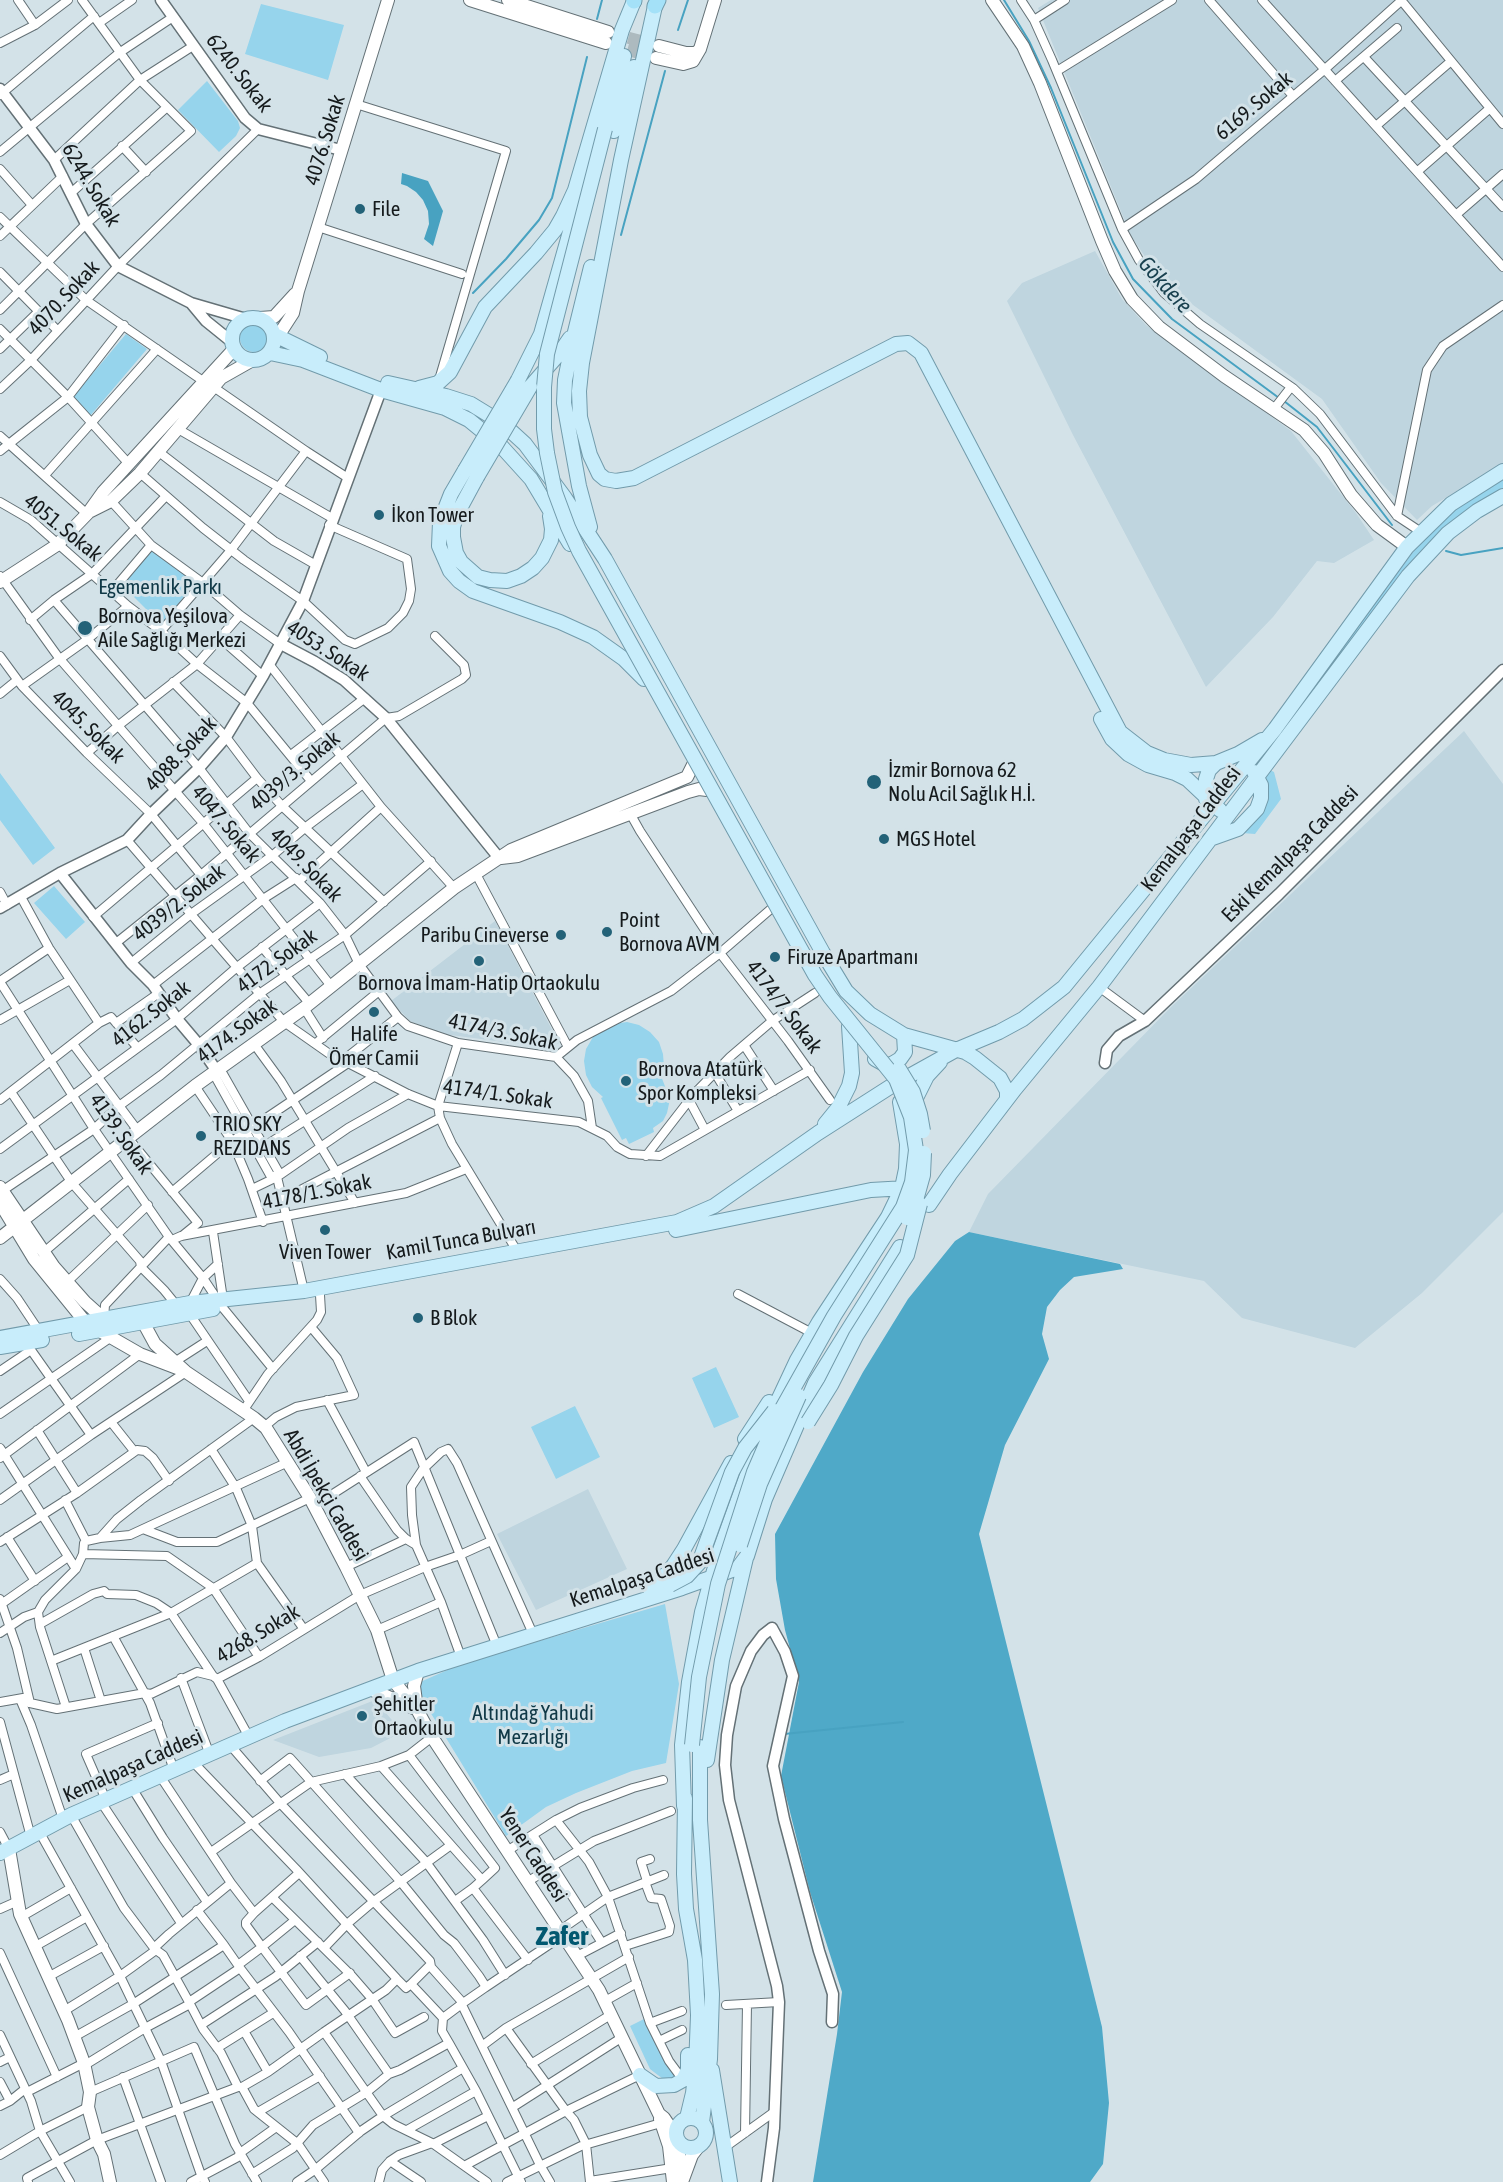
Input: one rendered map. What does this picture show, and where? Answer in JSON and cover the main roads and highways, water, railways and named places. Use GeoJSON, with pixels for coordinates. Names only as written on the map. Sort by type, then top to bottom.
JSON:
{"type":"FeatureCollection","features":[{"type":"Feature","properties":{"kind":"main road","name":"4076. Sokak"},"geometry":{"type":"LineString","coordinates":[[275,335],[282,330],[293,313],[388,0]]}},
{"type":"Feature","properties":{"kind":"main road"},"geometry":{"type":"LineString","coordinates":[[470,0],[607,38],[508,0]]}},
{"type":"Feature","properties":{"kind":"main road"},"geometry":{"type":"LineString","coordinates":[[634,0],[630,31],[547,354],[543,406],[548,462],[560,508],[579,550],[797,944],[830,997],[896,1079],[906,1100],[913,1124],[916,1150],[912,1182],[894,1225],[834,1316],[779,1414],[754,1472],[741,1510],[714,1607],[699,1677],[696,1746],[712,1994],[710,2059],[702,2122]]}},
{"type":"Feature","properties":{"kind":"main road"},"geometry":{"type":"LineString","coordinates":[[657,52],[689,64],[696,58],[715,0]]}},
{"type":"Feature","properties":{"kind":"main road"},"geometry":{"type":"LineString","coordinates":[[992,0],[1023,46],[1040,83],[1102,241],[1115,271],[1132,299],[1159,327],[1304,430],[1324,453],[1351,495],[1377,525],[1407,547]]}},
{"type":"Feature","properties":{"kind":"main road"},"geometry":{"type":"LineString","coordinates":[[548,505],[552,536],[546,551],[530,571],[501,581],[484,579],[469,571],[461,562],[456,553],[453,527],[471,473],[524,384],[546,317],[588,170],[656,2]]}},
{"type":"Feature","properties":{"kind":"main road"},"geometry":{"type":"LineString","coordinates":[[656,2],[621,160],[591,312],[580,384],[581,424],[590,455],[599,474],[605,479],[615,481],[634,478],[896,344],[908,343],[921,352],[1116,728],[1136,746],[1164,760],[1191,765],[1234,760],[1247,764],[1257,777],[1261,785],[1261,798],[1257,809],[1238,829],[1209,839]]}},
{"type":"Feature","properties":{"kind":"main road"},"geometry":{"type":"LineString","coordinates":[[413,389],[438,383],[453,367],[484,307],[555,230],[605,129]]}},
{"type":"Feature","properties":{"kind":"main road"},"geometry":{"type":"LineString","coordinates":[[605,129],[554,368],[552,425],[556,458],[564,491],[591,556],[819,964],[843,999],[898,1067],[913,1092],[923,1132],[923,1176],[919,1212],[907,1255],[856,1336],[831,1385],[808,1422],[782,1457]]}},
{"type":"Feature","properties":{"kind":"main road"},"geometry":{"type":"LineString","coordinates":[[604,559],[585,513],[566,421],[564,391],[575,328],[621,160]]}},
{"type":"Feature","properties":{"kind":"main road","name":"4076. Sokak"},"geometry":{"type":"LineString","coordinates":[[253,319],[273,316],[298,291]]}},
{"type":"Feature","properties":{"kind":"main road"},"geometry":{"type":"LineString","coordinates":[[293,313],[291,334],[298,347]]}},
{"type":"Feature","properties":{"kind":"main road"},"geometry":{"type":"LineString","coordinates":[[1,580],[57,545],[88,513],[103,492],[129,464],[208,384],[270,353],[275,335],[270,325],[253,319],[235,328],[233,345],[208,384],[178,429],[140,473],[111,501],[88,513]]}},
{"type":"Feature","properties":{"kind":"main road"},"geometry":{"type":"LineString","coordinates":[[524,384],[562,351],[575,328]]}},
{"type":"Feature","properties":{"kind":"main road"},"geometry":{"type":"LineString","coordinates":[[275,335],[382,386],[413,389],[471,404],[513,432],[547,472],[604,559],[840,982],[864,1010],[904,1035],[969,1054],[994,1072],[1005,1085],[1007,1099]]}},
{"type":"Feature","properties":{"kind":"main road"},"geometry":{"type":"LineString","coordinates":[[908,343],[1112,739],[1138,760],[1181,776],[1220,810],[1231,812]]}},
{"type":"Feature","properties":{"kind":"main road"},"geometry":{"type":"LineString","coordinates":[[233,345],[238,354],[250,361]]}},
{"type":"Feature","properties":{"kind":"main road"},"geometry":{"type":"LineString","coordinates":[[270,353],[303,360],[445,408],[470,420],[488,434],[531,478],[814,981],[874,1057],[893,1085],[902,1108],[906,1134]]}},
{"type":"Feature","properties":{"kind":"main road","name":"Kemalpaşa Caddesi"},"geometry":{"type":"LineString","coordinates":[[893,1085],[956,1050],[1023,1019],[1064,987],[1183,843],[1211,801],[1247,764],[1275,729],[1407,547],[1451,504],[1503,471]]}},
{"type":"Feature","properties":{"kind":"main road"},"geometry":{"type":"LineString","coordinates":[[471,473],[451,494],[440,522],[439,546],[450,571],[473,591],[560,622],[593,637],[624,659],[644,679]]}},
{"type":"Feature","properties":{"kind":"main road","name":"Kemalpaşa Caddesi"},"geometry":{"type":"LineString","coordinates":[[928,1198],[950,1174],[1007,1099],[1099,987],[1422,559],[1448,533],[1477,511],[1503,496]]}},
{"type":"Feature","properties":{"kind":"main road"},"geometry":{"type":"LineString","coordinates":[[1211,801],[1205,788],[1209,770],[1220,761],[1259,742],[1275,729]]}},
{"type":"Feature","properties":{"kind":"main road","name":"4174. Sokak"},"geometry":{"type":"LineString","coordinates":[[0,1238],[216,1070],[331,986],[454,888],[516,847],[687,777],[693,765]]}},
{"type":"Feature","properties":{"kind":"main road","name":"4174. Sokak"},"geometry":{"type":"LineString","coordinates":[[499,858],[518,856],[688,792],[699,789],[707,790]]}},
{"type":"Feature","properties":{"kind":"main road"},"geometry":{"type":"LineString","coordinates":[[818,1133],[836,1112],[849,1086],[852,1061],[849,1026]]}},
{"type":"Feature","properties":{"kind":"main road"},"geometry":{"type":"LineString","coordinates":[[874,1057],[884,1064],[896,1062],[905,1052],[904,1035]]}},
{"type":"Feature","properties":{"kind":"main road"},"geometry":{"type":"LineString","coordinates":[[904,1185],[906,1134],[910,1110],[923,1083],[937,1065],[956,1050]]}},
{"type":"Feature","properties":{"kind":"main road","name":"Kamil Tunca Bulvarı"},"geometry":{"type":"LineString","coordinates":[[0,1340],[29,1347],[96,1324],[145,1327],[189,1308],[304,1291],[677,1222],[714,1206],[818,1133],[893,1085]]}},
{"type":"Feature","properties":{"kind":"main road"},"geometry":{"type":"LineString","coordinates":[[640,2075],[650,2083],[664,2087],[683,2080],[687,2070],[690,1996],[678,1809],[696,1746],[727,1586],[760,1484],[812,1368],[852,1301],[910,1214],[923,1176]]}},
{"type":"Feature","properties":{"kind":"main road","name":"Kemalpaşa Caddesi"},"geometry":{"type":"LineString","coordinates":[[678,1809],[690,1671],[711,1578],[741,1487],[760,1439],[797,1360],[815,1328],[888,1217],[904,1185]]}},
{"type":"Feature","properties":{"kind":"main road","name":"Kamil Tunca Bulvarı"},"geometry":{"type":"LineString","coordinates":[[221,1302],[276,1303],[661,1233],[904,1185]]}},
{"type":"Feature","properties":{"kind":"main road"},"geometry":{"type":"LineString","coordinates":[[862,1192],[883,1200],[887,1206],[888,1217]]}},
{"type":"Feature","properties":{"kind":"main road","name":"Abdi İpekçi Caddesi"},"geometry":{"type":"LineString","coordinates":[[1,1194],[19,1225],[34,1259],[110,1338],[136,1352],[186,1372],[246,1406],[288,1462],[312,1502],[360,1595],[396,1674]]}},
{"type":"Feature","properties":{"kind":"main road","name":"Abdi İpekçi Caddesi"},"geometry":{"type":"LineString","coordinates":[[19,1225],[85,1302],[96,1324]]}},
{"type":"Feature","properties":{"kind":"main road","name":"Kemalpaşa Caddesi"},"geometry":{"type":"LineString","coordinates":[[285,1721],[326,1699],[396,1674],[418,1671],[460,1654],[665,1588],[711,1578],[738,1568],[747,1556],[765,1499],[815,1383],[900,1247]]}},
{"type":"Feature","properties":{"kind":"main road","name":"Kamil Tunca Bulvarı"},"geometry":{"type":"LineString","coordinates":[[0,1340],[39,1331],[96,1324],[174,1307],[189,1308]]}},
{"type":"Feature","properties":{"kind":"main road"},"geometry":{"type":"LineString","coordinates":[[665,1588],[687,1576],[699,1563],[722,1496],[739,1458],[770,1417],[815,1340],[834,1316]]}},
{"type":"Feature","properties":{"kind":"main road"},"geometry":{"type":"LineString","coordinates":[[815,1328],[827,1318],[839,1322],[843,1330],[842,1338]]}},
{"type":"Feature","properties":{"kind":"main road"},"geometry":{"type":"LineString","coordinates":[[136,1352],[142,1344],[145,1327]]}},
{"type":"Feature","properties":{"kind":"main road","name":"Abdi İpekçi Caddesi"},"geometry":{"type":"LineString","coordinates":[[145,1327],[155,1344],[186,1372]]}},
{"type":"Feature","properties":{"kind":"main road"},"geometry":{"type":"LineString","coordinates":[[665,1588],[673,1566],[738,1451],[797,1360]]}},
{"type":"Feature","properties":{"kind":"main road"},"geometry":{"type":"LineString","coordinates":[[741,1487],[740,1496],[749,1506],[758,1505],[765,1499]]}},
{"type":"Feature","properties":{"kind":"main road"},"geometry":{"type":"LineString","coordinates":[[532,1632],[674,1585],[700,1574],[720,1550]]}},
{"type":"Feature","properties":{"kind":"main road"},"geometry":{"type":"LineString","coordinates":[[700,1820],[717,1684],[747,1556]]}},
{"type":"Feature","properties":{"kind":"main road"},"geometry":{"type":"LineString","coordinates":[[665,1588],[694,1594],[702,1612]]}},
{"type":"Feature","properties":{"kind":"main road","name":"Abdi İpekçi Caddesi"},"geometry":{"type":"LineString","coordinates":[[378,1633],[390,1656]]}},
{"type":"Feature","properties":{"kind":"main road"},"geometry":{"type":"LineString","coordinates":[[396,1674],[460,1654]]}},
{"type":"Feature","properties":{"kind":"main road","name":"Yener Caddesi"},"geometry":{"type":"LineString","coordinates":[[390,1656],[396,1674],[432,1737],[605,2001],[661,2118],[677,2138],[679,2181]]}},
{"type":"Feature","properties":{"kind":"main road","name":"Yener Caddesi"},"geometry":{"type":"LineString","coordinates":[[417,1710],[414,1686],[418,1671]]}},
{"type":"Feature","properties":{"kind":"main road","name":"Kemalpaşa Caddesi"},"geometry":{"type":"LineString","coordinates":[[5,1851],[67,1817],[285,1721],[370,1689],[396,1674]]}},
{"type":"Feature","properties":{"kind":"main road"},"geometry":{"type":"LineString","coordinates":[[370,1689],[417,1710]]}},
{"type":"Feature","properties":{"kind":"main road"},"geometry":{"type":"LineString","coordinates":[[5,1851],[21,1917],[64,2011],[85,2064],[90,2092],[88,2107],[97,2140],[104,2154],[108,2181]]}},
{"type":"Feature","properties":{"kind":"main road"},"geometry":{"type":"LineString","coordinates":[[686,1909],[695,1960],[698,2015],[696,2067],[693,2093],[685,2119],[677,2125],[677,2138],[687,2148],[699,2146]]}},
{"type":"Feature","properties":{"kind":"main road"},"geometry":{"type":"LineString","coordinates":[[710,2059],[729,2182]]}},
{"type":"Feature","properties":{"kind":"main road"},"geometry":{"type":"LineString","coordinates":[[661,2118],[695,2118],[702,2122],[706,2129],[706,2137],[692,2155],[679,2181],[672,2168],[661,2118]]}},
{"type":"Feature","properties":{"kind":"waterway"},"geometry":{"type":"LineString","coordinates":[[597,19],[602,0]]}},
{"type":"Feature","properties":{"kind":"waterway"},"geometry":{"type":"LineString","coordinates":[[678,30],[688,0]]}},
{"type":"Feature","properties":{"kind":"waterway","name":"Gökdere"},"geometry":{"type":"LineString","coordinates":[[1004,0],[1029,41],[1051,88],[1113,242],[1133,279],[1172,319],[1279,398]]}},
{"type":"Feature","properties":{"kind":"waterway"},"geometry":{"type":"LineString","coordinates":[[473,293],[539,220],[552,198],[587,57]]}},
{"type":"Feature","properties":{"kind":"waterway"},"geometry":{"type":"LineString","coordinates":[[621,235],[665,71]]}},
{"type":"Feature","properties":{"kind":"waterway","name":"Gökdere"},"geometry":{"type":"LineString","coordinates":[[1284,401],[1317,427],[1392,525]]}},
{"type":"Feature","properties":{"kind":"waterway","name":"Gökdere"},"geometry":{"type":"LineString","coordinates":[[1446,551],[1461,555],[1503,548]]}},
{"type":"Feature","properties":{"kind":"waterway"},"geometry":{"type":"LineString","coordinates":[[784,1734],[903,1722]]}},
{"type":"Feature","properties":{"kind":"tunnel"},"geometry":{"type":"LineString","coordinates":[[611,33],[655,45]]}},
{"type":"Feature","properties":{"kind":"tunnel"},"geometry":{"type":"LineString","coordinates":[[610,45],[653,57]]}},
{"type":"Feature","properties":{"kind":"place","name":"File"},"geometry":{"type":"Point","coordinates":[360,209]}},
{"type":"Feature","properties":{"kind":"place","name":"İkon Tower"},"geometry":{"type":"Point","coordinates":[379,515]}},
{"type":"Feature","properties":{"kind":"place","name":"Bornova Yeşilova Aile Sağlığı Merkezi"},"geometry":{"type":"Point","coordinates":[85,628]}},
{"type":"Feature","properties":{"kind":"place","name":"İzmir Bornova 62 Nolu Acil Sağlık H.İ."},"geometry":{"type":"Point","coordinates":[874,782]}},
{"type":"Feature","properties":{"kind":"place","name":"MGS Hotel"},"geometry":{"type":"Point","coordinates":[884,839]}},
{"type":"Feature","properties":{"kind":"place","name":"Point Bornova AVM"},"geometry":{"type":"Point","coordinates":[607,932]}},
{"type":"Feature","properties":{"kind":"place","name":"Paribu Cineverse"},"geometry":{"type":"Point","coordinates":[561,935]}},
{"type":"Feature","properties":{"kind":"place","name":"Firuze Apartmanı"},"geometry":{"type":"Point","coordinates":[775,957]}},
{"type":"Feature","properties":{"kind":"place","name":"Bornova İmam-Hatip Ortaokulu"},"geometry":{"type":"Point","coordinates":[479,961]}},
{"type":"Feature","properties":{"kind":"place","name":"Halife Ömer Camii"},"geometry":{"type":"Point","coordinates":[374,1012]}},
{"type":"Feature","properties":{"kind":"place","name":"Bornova Atatürk Spor Kompleksi"},"geometry":{"type":"Point","coordinates":[626,1081]}},
{"type":"Feature","properties":{"kind":"place","name":"TRIO SKY REZIDANS"},"geometry":{"type":"Point","coordinates":[201,1136]}},
{"type":"Feature","properties":{"kind":"place","name":"Viven Tower"},"geometry":{"type":"Point","coordinates":[325,1230]}},
{"type":"Feature","properties":{"kind":"place","name":"B Blok"},"geometry":{"type":"Point","coordinates":[418,1318]}},
{"type":"Feature","properties":{"kind":"place","name":"Şehitler Ortaokulu"},"geometry":{"type":"Point","coordinates":[362,1716]}},
{"type":"Feature","properties":{"kind":"district","name":"Zafer"},"geometry":{"type":"Point","coordinates":[562,1936]}},
{"type":"Feature","properties":{"kind":"park label","name":"Egemenlik Parkı"},"geometry":{"type":"Point","coordinates":[160,587]}},
{"type":"Feature","properties":{"kind":"park label","name":"Altındağ Yahudi Mezarlığı"},"geometry":{"type":"Point","coordinates":[533,1725]}}]}
